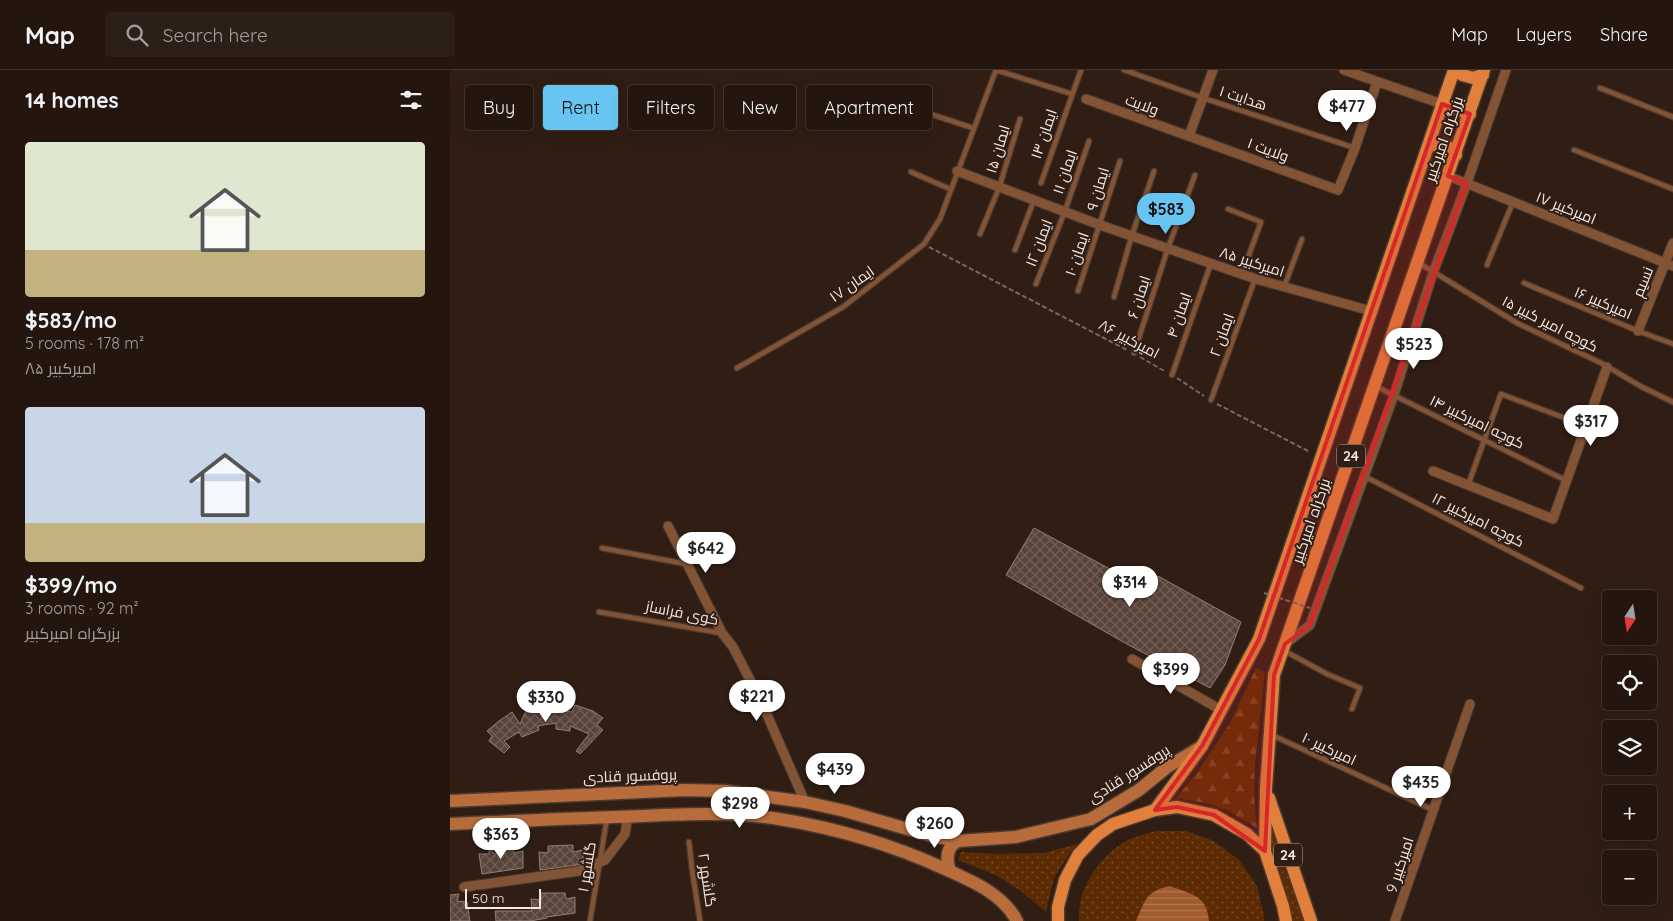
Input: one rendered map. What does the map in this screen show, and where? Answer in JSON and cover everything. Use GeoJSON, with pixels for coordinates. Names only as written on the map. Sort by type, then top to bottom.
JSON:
{"type":"FeatureCollection","features":[{"type":"Feature","properties":{"kind":"main road","name":"بزرگراه امیرکبیر"},"geometry":{"type":"LineString","coordinates":[[1155,810],[1202,746],[1259,639],[1454,70]]}},
{"type":"Feature","properties":{"kind":"main road"},"geometry":{"type":"LineString","coordinates":[[1459,70],[1462,75],[1473,78],[1484,73]]}},
{"type":"Feature","properties":{"kind":"main road","name":"بزرگراه امیرکبیر"},"geometry":{"type":"LineString","coordinates":[[1265,851],[1266,788],[1274,675],[1484,73]]}},
{"type":"Feature","properties":{"kind":"main road"},"geometry":{"type":"LineString","coordinates":[[1442,104],[1470,114]]}},
{"type":"Feature","properties":{"kind":"main road"},"geometry":{"type":"LineString","coordinates":[[1429,146],[1440,143],[1449,146],[1456,155]]}},
{"type":"Feature","properties":{"kind":"main road","name":"پروفسور قنادی"},"geometry":{"type":"LineString","coordinates":[[450,801],[686,790],[726,791],[805,802],[958,841],[1016,837],[1091,819],[1139,790],[1166,768],[1202,746]]}},
{"type":"Feature","properties":{"kind":"main road","name":"24"},"geometry":{"type":"LineString","coordinates":[[1266,788],[1311,921]]}},
{"type":"Feature","properties":{"kind":"main road","name":"24"},"geometry":{"type":"LineString","coordinates":[[1058,921],[1058,907],[1065,880],[1078,855],[1097,835],[1109,825],[1155,810],[1177,807],[1214,815],[1247,834],[1265,851],[1286,921]]}},
{"type":"Feature","properties":{"kind":"main road"},"geometry":{"type":"LineString","coordinates":[[450,824],[713,814],[777,819],[830,829],[917,856],[970,880],[994,895],[1015,916],[1028,921]]}},
{"type":"Feature","properties":{"kind":"main road"},"geometry":{"type":"LineString","coordinates":[[917,856],[925,851],[927,847],[926,834]]}},
{"type":"Feature","properties":{"kind":"main road"},"geometry":{"type":"LineString","coordinates":[[950,871],[947,855],[952,844],[958,841]]}},
{"type":"Feature","properties":{"kind":"street"},"geometry":{"type":"LineString","coordinates":[[1189,136],[1213,70]]}},
{"type":"Feature","properties":{"kind":"street"},"geometry":{"type":"LineString","coordinates":[[1344,70],[1442,104]]}},
{"type":"Feature","properties":{"kind":"street"},"geometry":{"type":"LineString","coordinates":[[1284,647],[1310,626],[1394,395],[1433,272],[1467,183],[1506,70]]}},
{"type":"Feature","properties":{"kind":"street"},"geometry":{"type":"LineString","coordinates":[[1354,148],[1377,82]]}},
{"type":"Feature","properties":{"kind":"street","name":"ولایت"},"geometry":{"type":"LineString","coordinates":[[1086,99],[1189,136]]}},
{"type":"Feature","properties":{"kind":"street","name":"ولایت ۱"},"geometry":{"type":"LineString","coordinates":[[1189,136],[1338,190],[1354,148]]}},
{"type":"Feature","properties":{"kind":"street","name":"امیرکبیر ۸۵"},"geometry":{"type":"LineString","coordinates":[[957,171],[999,188],[1256,279],[1371,311]]}},
{"type":"Feature","properties":{"kind":"street","name":"امیرکبیر ۱۷"},"geometry":{"type":"LineString","coordinates":[[1448,176],[1669,264]]}},
{"type":"Feature","properties":{"kind":"street","name":"نسیم"},"geometry":{"type":"LineString","coordinates":[[1638,331],[1669,264],[1673,243]]}},
{"type":"Feature","properties":{"kind":"street"},"geometry":{"type":"LineString","coordinates":[[1433,471],[1553,519],[1607,367]]}},
{"type":"Feature","properties":{"kind":"street"},"geometry":{"type":"LineString","coordinates":[[668,526],[722,633]]}},
{"type":"Feature","properties":{"kind":"street","name":"کوی فراساز"},"geometry":{"type":"LineString","coordinates":[[722,633],[733,647],[761,701],[805,802]]}},
{"type":"Feature","properties":{"kind":"street"},"geometry":{"type":"LineString","coordinates":[[1132,658],[1221,710]]}},
{"type":"Feature","properties":{"kind":"street","name":"امیرکبیر 9"},"geometry":{"type":"LineString","coordinates":[[1395,921],[1470,704]]}},
{"type":"Feature","properties":{"kind":"street"},"geometry":{"type":"LineString","coordinates":[[464,887],[579,871],[605,860],[626,834],[628,816]]}},
{"type":"Feature","properties":{"kind":"lane"},"geometry":{"type":"LineString","coordinates":[[996,70],[1072,94]]}},
{"type":"Feature","properties":{"kind":"lane","name":"ایمان ۱۷"},"geometry":{"type":"LineString","coordinates":[[737,368],[843,307],[924,244],[940,219],[996,70]]}},
{"type":"Feature","properties":{"kind":"lane","name":"هدایت ۱"},"geometry":{"type":"LineString","coordinates":[[1124,70],[1354,148]]}},
{"type":"Feature","properties":{"kind":"lane","name":"ایمان ۱۳"},"geometry":{"type":"LineString","coordinates":[[1040,183],[1072,94],[1078,71]]}},
{"type":"Feature","properties":{"kind":"lane"},"geometry":{"type":"LineString","coordinates":[[1600,88],[1673,117]]}},
{"type":"Feature","properties":{"kind":"lane"},"geometry":{"type":"LineString","coordinates":[[932,115],[973,128]]}},
{"type":"Feature","properties":{"kind":"lane","name":"ایمان ۱۵"},"geometry":{"type":"LineString","coordinates":[[980,234],[999,188],[1020,119]]}},
{"type":"Feature","properties":{"kind":"lane","name":"ایمان ۱۱"},"geometry":{"type":"LineString","coordinates":[[1064,211],[1088,141]]}},
{"type":"Feature","properties":{"kind":"lane"},"geometry":{"type":"LineString","coordinates":[[1574,150],[1673,188]]}},
{"type":"Feature","properties":{"kind":"lane","name":"ایمان ۹"},"geometry":{"type":"LineString","coordinates":[[1100,224],[1120,161]]}},
{"type":"Feature","properties":{"kind":"lane"},"geometry":{"type":"LineString","coordinates":[[1114,297],[1132,235],[1154,171]]}},
{"type":"Feature","properties":{"kind":"lane"},"geometry":{"type":"LineString","coordinates":[[911,172],[950,189]]}},
{"type":"Feature","properties":{"kind":"lane","name":"ایمان ۶"},"geometry":{"type":"LineString","coordinates":[[1134,354],[1168,248],[1195,176]]}},
{"type":"Feature","properties":{"kind":"lane"},"geometry":{"type":"LineString","coordinates":[[1015,250],[1034,200]]}},
{"type":"Feature","properties":{"kind":"lane"},"geometry":{"type":"LineString","coordinates":[[1487,265],[1513,202]]}},
{"type":"Feature","properties":{"kind":"lane"},"geometry":{"type":"LineString","coordinates":[[1228,209],[1261,222],[1242,274]]}},
{"type":"Feature","properties":{"kind":"lane","name":"ایمان ۱۲"},"geometry":{"type":"LineString","coordinates":[[1036,284],[1064,211]]}},
{"type":"Feature","properties":{"kind":"lane","name":"ایمان ۱۰"},"geometry":{"type":"LineString","coordinates":[[1078,291],[1100,224]]}},
{"type":"Feature","properties":{"kind":"lane"},"geometry":{"type":"LineString","coordinates":[[1284,287],[1302,238]]}},
{"type":"Feature","properties":{"kind":"lane","name":"ایمان ۴"},"geometry":{"type":"LineString","coordinates":[[1172,375],[1211,263]]}},
{"type":"Feature","properties":{"kind":"lane","name":"کوچه امیر کبیر ۱۵"},"geometry":{"type":"LineString","coordinates":[[1418,263],[1517,323],[1673,402]]}},
{"type":"Feature","properties":{"kind":"lane","name":"ایمان ۲"},"geometry":{"type":"LineString","coordinates":[[1211,400],[1256,279]]}},
{"type":"Feature","properties":{"kind":"lane","name":"امیرکبیر ۱۶"},"geometry":{"type":"LineString","coordinates":[[1524,283],[1673,344]]}},
{"type":"Feature","properties":{"kind":"lane","name":"کوچه امیرکبیر ۱۴"},"geometry":{"type":"LineString","coordinates":[[1375,386],[1567,480]]}},
{"type":"Feature","properties":{"kind":"lane"},"geometry":{"type":"LineString","coordinates":[[1468,484],[1501,394],[1586,426]]}},
{"type":"Feature","properties":{"kind":"lane","name":"کوچه امیرکبیر ۱۲"},"geometry":{"type":"LineString","coordinates":[[1364,476],[1581,588]]}},
{"type":"Feature","properties":{"kind":"lane"},"geometry":{"type":"LineString","coordinates":[[602,548],[687,564]]}},
{"type":"Feature","properties":{"kind":"lane","name":"کوی فراساز"},"geometry":{"type":"LineString","coordinates":[[600,612],[722,633]]}},
{"type":"Feature","properties":{"kind":"lane"},"geometry":{"type":"LineString","coordinates":[[1284,647],[1327,674],[1360,688],[1352,709]]}},
{"type":"Feature","properties":{"kind":"lane","name":"امیرکبیر ۱۰"},"geometry":{"type":"LineString","coordinates":[[1270,735],[1432,810]]}},
{"type":"Feature","properties":{"kind":"lane","name":"گلشهر ۱"},"geometry":{"type":"LineString","coordinates":[[590,921],[608,817]]}},
{"type":"Feature","properties":{"kind":"lane","name":"گلشهر ۲"},"geometry":{"type":"LineString","coordinates":[[689,842],[700,921]]}},
{"type":"Feature","properties":{"kind":"path","name":"امیرکبیر ۸۶"},"geometry":{"type":"LineString","coordinates":[[924,244],[1134,354],[1211,400],[1322,458]]}},
{"type":"Feature","properties":{"kind":"path"},"geometry":{"type":"LineString","coordinates":[[1264,593],[1310,608]]}},
{"type":"Feature","properties":{"kind":"highlighted area"},"geometry":{"type":"Polygon","coordinates":[[[1442,104],[1470,114],[1448,176],[1467,183],[1310,625],[1285,644],[1274,675],[1265,851],[1214,815],[1177,807],[1155,810],[1202,746],[1259,639],[1442,104]]]}},
{"type":"Feature","properties":{"kind":"green space"},"geometry":{"type":"Polygon","coordinates":[[[1256,668],[1265,672],[1255,765],[1254,795],[1257,828],[1226,810],[1206,803],[1176,798],[1197,773],[1230,723],[1256,668]]]}},
{"type":"Feature","properties":{"kind":"green space"},"geometry":{"type":"Polygon","coordinates":[[[1266,788],[1311,921],[1286,921],[1265,851],[1266,788]]]}},
{"type":"Feature","properties":{"kind":"green space"},"geometry":{"type":"Polygon","coordinates":[[[1156,831],[1186,831],[1214,841],[1239,860],[1257,886],[1264,921],[1079,921],[1079,909],[1086,885],[1099,865],[1126,841],[1156,831]]]}},
{"type":"Feature","properties":{"kind":"green space"},"geometry":{"type":"Polygon","coordinates":[[[1077,844],[1054,878],[1046,912],[1022,892],[996,875],[958,860],[961,852],[998,854],[1044,853],[1077,844]]]}},
{"type":"Feature","properties":{"kind":"shaded area"},"geometry":{"type":"Polygon","coordinates":[[[1170,886],[1197,897],[1208,912],[1209,921],[1136,921],[1147,898],[1156,891],[1170,886]]]}},
{"type":"Feature","properties":{"kind":"building"},"geometry":{"type":"Polygon","coordinates":[[[1034,528],[1147,589],[1158,576],[1241,622],[1225,665],[1210,688],[1125,643],[1006,575],[1034,528]]]}},
{"type":"Feature","properties":{"kind":"building"},"geometry":{"type":"Polygon","coordinates":[[[544,701],[560,702],[557,710],[572,712],[575,705],[593,711],[603,718],[597,725],[603,730],[580,754],[576,751],[589,734],[570,726],[570,731],[556,729],[556,723],[538,726],[539,730],[522,737],[519,732],[504,741],[510,747],[504,753],[489,741],[492,736],[487,731],[499,721],[512,712],[520,724],[529,704],[544,701]]]}},
{"type":"Feature","properties":{"kind":"building"},"geometry":{"type":"Polygon","coordinates":[[[573,845],[573,852],[583,850],[583,863],[540,870],[539,852],[548,853],[548,846],[573,845]]]}},
{"type":"Feature","properties":{"kind":"building"},"geometry":{"type":"Polygon","coordinates":[[[489,847],[513,847],[514,853],[523,851],[523,868],[482,874],[479,854],[489,854],[489,847]]]}},
{"type":"Feature","properties":{"kind":"building"},"geometry":{"type":"Polygon","coordinates":[[[541,893],[565,893],[566,899],[575,897],[575,913],[530,921],[496,921],[495,911],[532,911],[531,899],[541,900],[541,893]]]}},
{"type":"Feature","properties":{"kind":"building"},"geometry":{"type":"Polygon","coordinates":[[[459,894],[457,901],[467,902],[470,921],[450,921],[450,895],[459,894]]]}}]}
